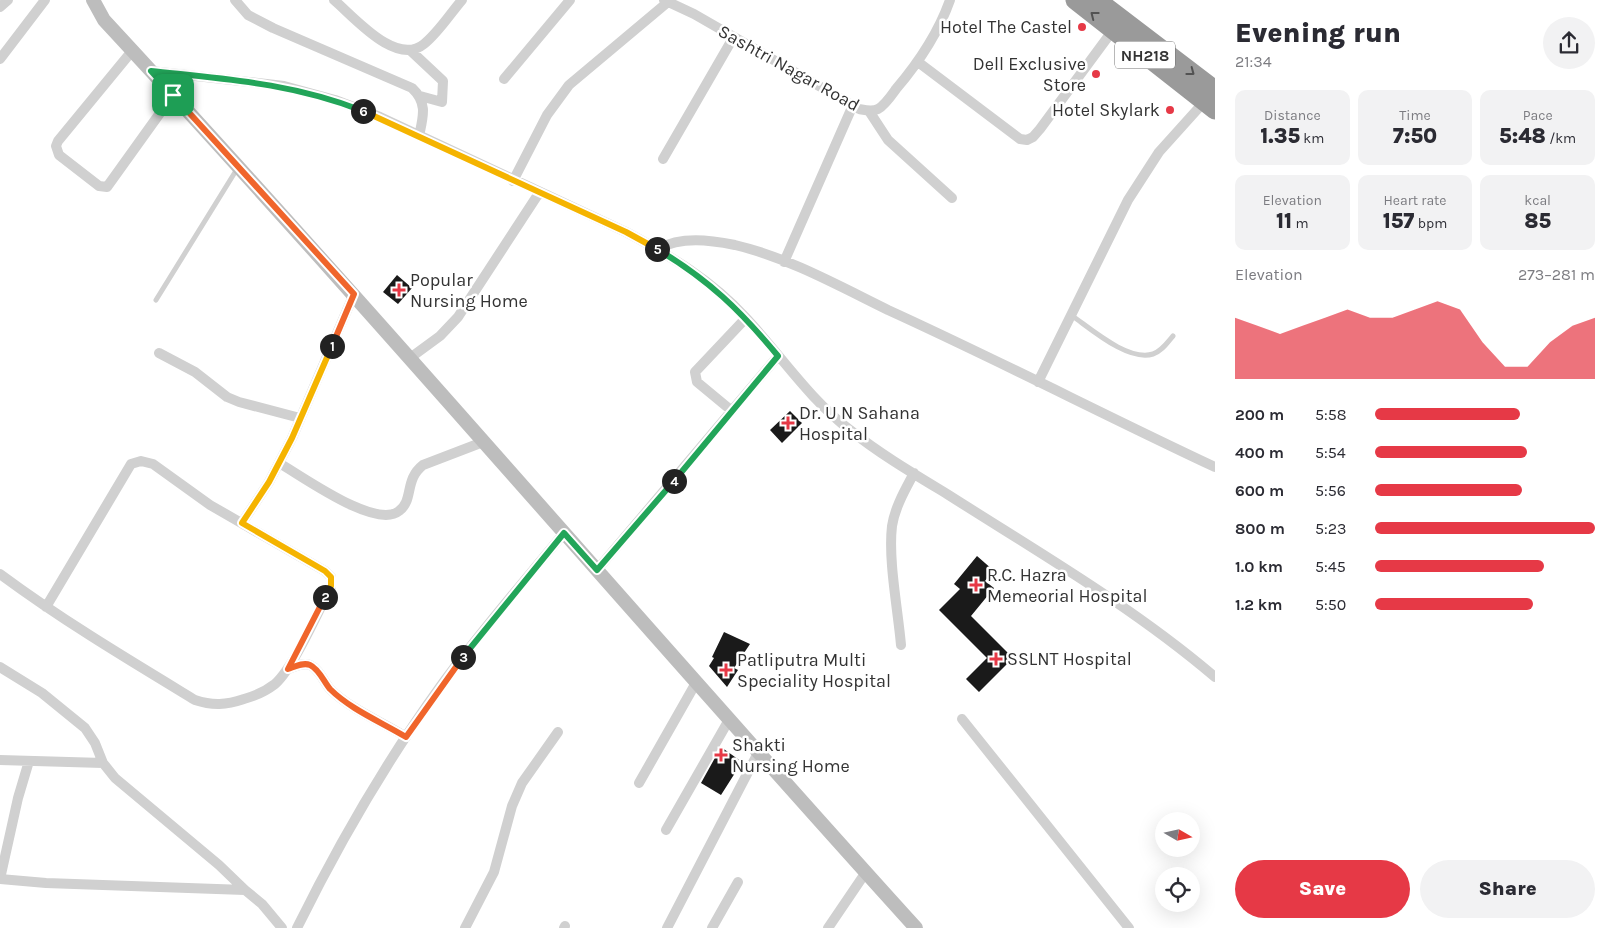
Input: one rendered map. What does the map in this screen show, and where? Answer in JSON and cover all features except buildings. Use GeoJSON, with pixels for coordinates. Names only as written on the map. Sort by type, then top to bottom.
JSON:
{"type":"FeatureCollection","features":[{"type":"Feature","properties":{"kind":"highway","name":"NH218"},"geometry":{"type":"LineString","coordinates":[[1075,0],[1113,30],[1213,96]]}},
{"type":"Feature","properties":{"kind":"highway","name":"NH218"},"geometry":{"type":"LineString","coordinates":[[1096,0],[1213,96]]}},
{"type":"Feature","properties":{"kind":"main road"},"geometry":{"type":"LineString","coordinates":[[93,0],[104,20],[354,294],[483,442],[916,928]]}},
{"type":"Feature","properties":{"kind":"street"},"geometry":{"type":"LineString","coordinates":[[0,7],[8,0]]}},
{"type":"Feature","properties":{"kind":"street"},"geometry":{"type":"LineString","coordinates":[[0,58],[45,0]]}},
{"type":"Feature","properties":{"kind":"street"},"geometry":{"type":"LineString","coordinates":[[235,0],[248,15],[273,28],[412,88],[420,96],[424,108],[418,136]]}},
{"type":"Feature","properties":{"kind":"street"},"geometry":{"type":"LineString","coordinates":[[334,0],[374,36],[393,48],[411,51],[443,81],[442,102],[420,96]]}},
{"type":"Feature","properties":{"kind":"street"},"geometry":{"type":"LineString","coordinates":[[411,51],[424,45],[462,0]]}},
{"type":"Feature","properties":{"kind":"street"},"geometry":{"type":"LineString","coordinates":[[504,79],[570,0]]}},
{"type":"Feature","properties":{"kind":"street","name":"Sashtri Nagar Road"},"geometry":{"type":"LineString","coordinates":[[666,1],[694,14],[853,105],[869,111],[878,109],[885,103],[918,62],[943,19],[950,0]]}},
{"type":"Feature","properties":{"kind":"street"},"geometry":{"type":"LineString","coordinates":[[513,181],[547,115],[569,85],[666,1]]}},
{"type":"Feature","properties":{"kind":"street"},"geometry":{"type":"LineString","coordinates":[[918,62],[1020,139],[1027,140],[1033,137],[1113,30]]}},
{"type":"Feature","properties":{"kind":"street"},"geometry":{"type":"LineString","coordinates":[[663,159],[733,38]]}},
{"type":"Feature","properties":{"kind":"street"},"geometry":{"type":"LineString","coordinates":[[132,51],[58,141],[56,146],[59,155],[99,186],[107,187],[173,95]]}},
{"type":"Feature","properties":{"kind":"street"},"geometry":{"type":"LineString","coordinates":[[151,71],[284,86],[344,103],[380,117],[513,181],[626,232],[658,249],[701,277],[746,318],[817,401],[848,429],[1086,582],[1168,640],[1215,677]]}},
{"type":"Feature","properties":{"kind":"street"},"geometry":{"type":"LineString","coordinates":[[1038,382],[1128,200],[1160,152],[1213,96]]}},
{"type":"Feature","properties":{"kind":"street"},"geometry":{"type":"LineString","coordinates":[[784,262],[853,105]]}},
{"type":"Feature","properties":{"kind":"street"},"geometry":{"type":"LineString","coordinates":[[869,111],[888,140],[952,198]]}},
{"type":"Feature","properties":{"kind":"street"},"geometry":{"type":"LineString","coordinates":[[410,358],[440,336],[458,317],[539,193]]}},
{"type":"Feature","properties":{"kind":"street"},"geometry":{"type":"LineString","coordinates":[[658,249],[670,242],[699,241],[736,245],[784,262],[918,323],[1215,467]]}},
{"type":"Feature","properties":{"kind":"street"},"geometry":{"type":"LineString","coordinates":[[242,523],[279,463],[354,294]]}},
{"type":"Feature","properties":{"kind":"street"},"geometry":{"type":"LineString","coordinates":[[732,411],[697,382],[695,372],[746,318]]}},
{"type":"Feature","properties":{"kind":"street"},"geometry":{"type":"LineString","coordinates":[[159,353],[195,372],[226,396],[239,402],[300,418]]}},
{"type":"Feature","properties":{"kind":"street"},"geometry":{"type":"LineString","coordinates":[[597,570],[778,356]]}},
{"type":"Feature","properties":{"kind":"street"},"geometry":{"type":"LineString","coordinates":[[279,463],[355,507],[374,515],[388,516],[399,512],[405,504],[411,480],[419,468],[483,442]]}},
{"type":"Feature","properties":{"kind":"street"},"geometry":{"type":"LineString","coordinates":[[0,574],[46,607],[170,685],[195,700],[210,705],[227,705],[257,695],[275,684],[288,669],[331,586],[331,577],[325,571],[188,490],[153,464],[141,461],[131,464],[46,607]]}},
{"type":"Feature","properties":{"kind":"street"},"geometry":{"type":"LineString","coordinates":[[901,645],[892,555],[892,527],[898,502],[914,473]]}},
{"type":"Feature","properties":{"kind":"street"},"geometry":{"type":"LineString","coordinates":[[297,928],[357,818],[406,737],[440,686],[491,620],[564,533]]}},
{"type":"Feature","properties":{"kind":"street"},"geometry":{"type":"LineString","coordinates":[[288,669],[302,664],[316,669],[331,689],[342,699],[406,737]]}},
{"type":"Feature","properties":{"kind":"street"},"geometry":{"type":"LineString","coordinates":[[0,668],[42,693],[85,728],[95,742],[103,763],[115,778],[219,865],[262,904],[282,928]]}},
{"type":"Feature","properties":{"kind":"street"},"geometry":{"type":"LineString","coordinates":[[639,783],[697,681]]}},
{"type":"Feature","properties":{"kind":"street"},"geometry":{"type":"LineString","coordinates":[[666,830],[730,718]]}},
{"type":"Feature","properties":{"kind":"street"},"geometry":{"type":"LineString","coordinates":[[962,719],[1129,928]]}},
{"type":"Feature","properties":{"kind":"street"},"geometry":{"type":"LineString","coordinates":[[465,928],[494,872],[512,806],[522,783],[558,732]]}},
{"type":"Feature","properties":{"kind":"street"},"geometry":{"type":"LineString","coordinates":[[667,928],[759,751]]}},
{"type":"Feature","properties":{"kind":"street"},"geometry":{"type":"LineString","coordinates":[[0,760],[103,763]]}},
{"type":"Feature","properties":{"kind":"street"},"geometry":{"type":"LineString","coordinates":[[29,762],[18,798],[0,879],[245,890]]}},
{"type":"Feature","properties":{"kind":"street"},"geometry":{"type":"LineString","coordinates":[[828,928],[866,872]]}},
{"type":"Feature","properties":{"kind":"street"},"geometry":{"type":"LineString","coordinates":[[712,928],[738,882]]}},
{"type":"Feature","properties":{"kind":"lane"},"geometry":{"type":"LineString","coordinates":[[156,300],[238,166]]}},
{"type":"Feature","properties":{"kind":"lane"},"geometry":{"type":"LineString","coordinates":[[1070,315],[1130,353],[1153,354],[1163,348],[1173,336]]}},
{"type":"Feature","properties":{"kind":"place","name":"Hotel The Castel"},"geometry":{"type":"Point","coordinates":[1082,27]}},
{"type":"Feature","properties":{"kind":"place","name":"Dell Exclusive Store"},"geometry":{"type":"Point","coordinates":[1096,74]}},
{"type":"Feature","properties":{"kind":"place","name":"Hotel Skylark"},"geometry":{"type":"Point","coordinates":[1170,110]}},
{"type":"Feature","properties":{"kind":"place","name":"Popular Nursing Home"},"geometry":{"type":"Point","coordinates":[399,290]}},
{"type":"Feature","properties":{"kind":"place","name":"Dr. U N Sahana Hospital"},"geometry":{"type":"Point","coordinates":[788,423]}},
{"type":"Feature","properties":{"kind":"place","name":"R.C. Hazra Memeorial Hospital"},"geometry":{"type":"Point","coordinates":[976,585]}},
{"type":"Feature","properties":{"kind":"place","name":"SSLNT Hospital"},"geometry":{"type":"Point","coordinates":[996,659]}},
{"type":"Feature","properties":{"kind":"place","name":"Patliputra Multi Speciality Hospital"},"geometry":{"type":"Point","coordinates":[726,670]}},
{"type":"Feature","properties":{"kind":"place","name":"Shakti Nursing Home"},"geometry":{"type":"Point","coordinates":[721,755]}},
{"type":"Feature","properties":{"kind":"route"},"geometry":{"type":"LineString","coordinates":[[151,71],[284,86],[334,100],[380,117],[446,150],[626,232],[658,249],[701,277],[728,299],[778,356],[597,570],[564,533],[491,620],[440,686],[406,737],[342,699],[321,678],[316,669],[302,664],[288,669],[331,586],[331,577],[325,571],[242,523],[269,482],[292,438],[354,294],[173,95],[151,71]]}}]}
